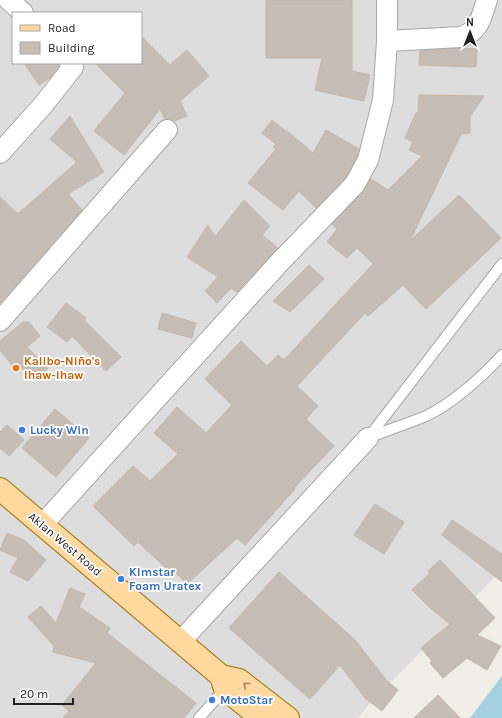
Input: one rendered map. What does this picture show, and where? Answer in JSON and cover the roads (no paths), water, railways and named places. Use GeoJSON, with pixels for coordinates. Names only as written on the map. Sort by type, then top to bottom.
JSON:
{"type":"FeatureCollection","features":[{"type":"Feature","properties":{"kind":"main road","name":"Aklan West Road"},"geometry":{"type":"LineString","coordinates":[[0,489],[180,642],[260,718]]}},
{"type":"Feature","properties":{"kind":"main road","name":"Aklan West Road"},"geometry":{"type":"LineString","coordinates":[[223,683],[240,680],[288,718]]}},
{"type":"Feature","properties":{"kind":"street"},"geometry":{"type":"LineString","coordinates":[[9,0],[21,12]]}},
{"type":"Feature","properties":{"kind":"street"},"geometry":{"type":"LineString","coordinates":[[42,525],[278,264],[355,184],[368,160],[383,100],[387,41],[387,0]]}},
{"type":"Feature","properties":{"kind":"street"},"geometry":{"type":"LineString","coordinates":[[387,41],[461,37],[469,34],[478,25],[487,0]]}},
{"type":"Feature","properties":{"kind":"street"},"geometry":{"type":"LineString","coordinates":[[0,153],[44,104],[73,67],[71,64]]}},
{"type":"Feature","properties":{"kind":"street"},"geometry":{"type":"LineString","coordinates":[[0,321],[167,130]]}},
{"type":"Feature","properties":{"kind":"street"},"geometry":{"type":"LineString","coordinates":[[180,642],[368,438]]}},
{"type":"Feature","properties":{"kind":"lane"},"geometry":{"type":"LineString","coordinates":[[368,438],[502,264]]}},
{"type":"Feature","properties":{"kind":"lane"},"geometry":{"type":"LineString","coordinates":[[368,438],[427,415],[456,397],[490,368],[502,355]]}},
{"type":"Feature","properties":{"kind":"lane"},"geometry":{"type":"LineString","coordinates":[[199,718],[223,683]]}},
{"type":"Feature","properties":{"kind":"water"},"geometry":{"type":"Polygon","coordinates":[[[502,676],[502,718],[470,718],[502,676]]]}},
{"type":"Feature","properties":{"kind":"place","name":"Kalibo-Niño's Ihaw-ihaw"},"geometry":{"type":"Point","coordinates":[16,368]}},
{"type":"Feature","properties":{"kind":"place","name":"Lucky Win"},"geometry":{"type":"Point","coordinates":[22,430]}},
{"type":"Feature","properties":{"kind":"place","name":"Kimstar Foam Uratex"},"geometry":{"type":"Point","coordinates":[121,579]}},
{"type":"Feature","properties":{"kind":"place","name":"MotoStar"},"geometry":{"type":"Point","coordinates":[212,700]}}]}
